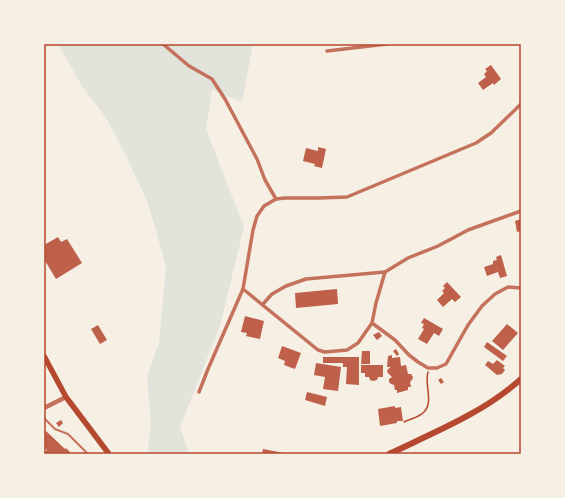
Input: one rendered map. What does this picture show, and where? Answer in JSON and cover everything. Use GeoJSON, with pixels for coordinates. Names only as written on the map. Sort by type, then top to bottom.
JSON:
{"type":"FeatureCollection","features":[{"type":"Feature","properties":{"kind":"highway"},"geometry":{"type":"LineString","coordinates":[[389,454],[475,412],[498,398],[521,379]]}},
{"type":"Feature","properties":{"kind":"main road"},"geometry":{"type":"LineString","coordinates":[[44,356],[66,398],[109,454]]}},
{"type":"Feature","properties":{"kind":"street"},"geometry":{"type":"LineString","coordinates":[[163,44],[189,66],[212,79],[225,99],[257,159],[265,180],[276,199]]}},
{"type":"Feature","properties":{"kind":"street"},"geometry":{"type":"LineString","coordinates":[[327,52],[387,44]]}},
{"type":"Feature","properties":{"kind":"street"},"geometry":{"type":"LineString","coordinates":[[199,392],[242,289],[257,216],[264,206],[276,199],[285,198],[347,197],[476,143],[491,133],[521,104]]}},
{"type":"Feature","properties":{"kind":"street"},"geometry":{"type":"LineString","coordinates":[[263,304],[272,294],[286,286],[306,279],[385,272],[408,258],[438,246],[468,230],[521,211]]}},
{"type":"Feature","properties":{"kind":"street"},"geometry":{"type":"LineString","coordinates":[[242,289],[263,304],[304,340],[318,350],[326,352],[347,350],[358,343],[372,323],[385,272]]}},
{"type":"Feature","properties":{"kind":"street"},"geometry":{"type":"LineString","coordinates":[[372,323],[395,340],[418,362],[428,368],[437,368],[446,364],[482,306],[495,294],[508,287],[521,288]]}},
{"type":"Feature","properties":{"kind":"street"},"geometry":{"type":"LineString","coordinates":[[44,408],[66,398]]}},
{"type":"Feature","properties":{"kind":"lane"},"geometry":{"type":"LineString","coordinates":[[44,418],[55,429],[68,434],[88,454]]}},
{"type":"Feature","properties":{"kind":"path"},"geometry":{"type":"LineString","coordinates":[[404,422],[424,412],[428,405],[426,378],[428,368]]}},
{"type":"Feature","properties":{"kind":"shaded area"},"geometry":{"type":"Polygon","coordinates":[[[58,44],[253,44],[242,102],[212,90],[206,129],[244,227],[220,326],[180,427],[189,454],[147,454],[151,426],[147,376],[159,343],[166,266],[148,203],[127,158],[107,119],[82,86],[58,44]]]}},
{"type":"Feature","properties":{"kind":"building"},"geometry":{"type":"Polygon","coordinates":[[[491,65],[501,79],[494,85],[493,83],[483,90],[478,83],[486,77],[484,74],[487,71],[485,69],[491,65]]]}},
{"type":"Feature","properties":{"kind":"building"},"geometry":{"type":"Polygon","coordinates":[[[318,147],[326,149],[322,168],[314,166],[315,164],[303,161],[306,148],[318,151],[318,147]]]}},
{"type":"Feature","properties":{"kind":"building"},"geometry":{"type":"Polygon","coordinates":[[[521,219],[521,231],[517,232],[515,221],[521,219]]]}},
{"type":"Feature","properties":{"kind":"building"},"geometry":{"type":"Polygon","coordinates":[[[58,237],[61,242],[67,239],[82,263],[56,279],[44,259],[44,245],[58,237]]]}},
{"type":"Feature","properties":{"kind":"building"},"geometry":{"type":"Polygon","coordinates":[[[501,255],[507,276],[500,278],[498,272],[487,276],[484,267],[493,264],[493,261],[497,260],[496,257],[501,255]]]}},
{"type":"Feature","properties":{"kind":"building"},"geometry":{"type":"Polygon","coordinates":[[[447,282],[461,297],[455,302],[452,299],[443,307],[437,300],[444,293],[442,291],[445,288],[443,286],[447,282]]]}},
{"type":"Feature","properties":{"kind":"building"},"geometry":{"type":"Polygon","coordinates":[[[337,289],[338,304],[296,308],[295,293],[337,289]]]}},
{"type":"Feature","properties":{"kind":"building"},"geometry":{"type":"Polygon","coordinates":[[[245,316],[264,321],[260,339],[246,336],[247,333],[241,332],[245,316]]]}},
{"type":"Feature","properties":{"kind":"building"},"geometry":{"type":"Polygon","coordinates":[[[424,318],[443,329],[439,336],[434,333],[427,344],[418,339],[424,329],[422,328],[424,324],[421,323],[424,318]]]}},
{"type":"Feature","properties":{"kind":"building"},"geometry":{"type":"Polygon","coordinates":[[[507,324],[518,333],[503,350],[492,341],[507,324]]]}},
{"type":"Feature","properties":{"kind":"building"},"geometry":{"type":"Polygon","coordinates":[[[98,325],[107,340],[100,344],[91,329],[98,325]]]}},
{"type":"Feature","properties":{"kind":"building"},"geometry":{"type":"Polygon","coordinates":[[[379,332],[382,336],[377,340],[373,335],[379,332]]]}},
{"type":"Feature","properties":{"kind":"building"},"geometry":{"type":"Polygon","coordinates":[[[487,342],[507,356],[503,361],[484,347],[487,342]]]}},
{"type":"Feature","properties":{"kind":"building"},"geometry":{"type":"Polygon","coordinates":[[[282,346],[301,353],[295,369],[284,365],[285,361],[278,358],[282,346]]]}},
{"type":"Feature","properties":{"kind":"building"},"geometry":{"type":"Polygon","coordinates":[[[396,349],[399,354],[397,356],[393,351],[396,349]]]}},
{"type":"Feature","properties":{"kind":"building"},"geometry":{"type":"Polygon","coordinates":[[[362,351],[370,351],[370,364],[361,364],[362,351]]]}},
{"type":"Feature","properties":{"kind":"building"},"geometry":{"type":"Polygon","coordinates":[[[392,355],[392,358],[400,357],[401,366],[406,365],[408,374],[411,374],[413,377],[410,382],[411,387],[408,387],[408,390],[397,393],[394,385],[389,382],[389,379],[392,377],[387,372],[390,368],[387,367],[388,356],[392,355]]]}},
{"type":"Feature","properties":{"kind":"building"},"geometry":{"type":"Polygon","coordinates":[[[323,357],[359,357],[359,385],[346,384],[347,367],[343,367],[343,363],[323,363],[323,357]]]}},
{"type":"Feature","properties":{"kind":"building"},"geometry":{"type":"Polygon","coordinates":[[[497,360],[505,366],[503,368],[505,370],[502,374],[497,375],[485,365],[488,361],[493,364],[497,360]]]}},
{"type":"Feature","properties":{"kind":"building"},"geometry":{"type":"Polygon","coordinates":[[[316,363],[341,367],[338,391],[323,389],[325,377],[314,375],[316,363]]]}},
{"type":"Feature","properties":{"kind":"building"},"geometry":{"type":"Polygon","coordinates":[[[361,365],[383,365],[383,377],[378,377],[377,380],[373,381],[370,380],[369,377],[365,377],[365,373],[361,373],[361,365]]]}},
{"type":"Feature","properties":{"kind":"building"},"geometry":{"type":"Polygon","coordinates":[[[441,378],[444,382],[441,384],[438,380],[441,378]]]}},
{"type":"Feature","properties":{"kind":"building"},"geometry":{"type":"Polygon","coordinates":[[[307,392],[327,397],[325,406],[305,400],[307,392]]]}},
{"type":"Feature","properties":{"kind":"building"},"geometry":{"type":"Polygon","coordinates":[[[395,406],[395,408],[401,407],[403,421],[397,421],[397,423],[380,426],[378,409],[395,406]]]}},
{"type":"Feature","properties":{"kind":"building"},"geometry":{"type":"Polygon","coordinates":[[[61,420],[63,423],[59,427],[56,423],[61,420]]]}},
{"type":"Feature","properties":{"kind":"building"},"geometry":{"type":"Polygon","coordinates":[[[46,431],[72,454],[44,454],[47,450],[44,447],[44,433],[46,431]]]}},
{"type":"Feature","properties":{"kind":"building"},"geometry":{"type":"Polygon","coordinates":[[[263,449],[284,453],[284,454],[262,454],[263,449]]]}}]}
